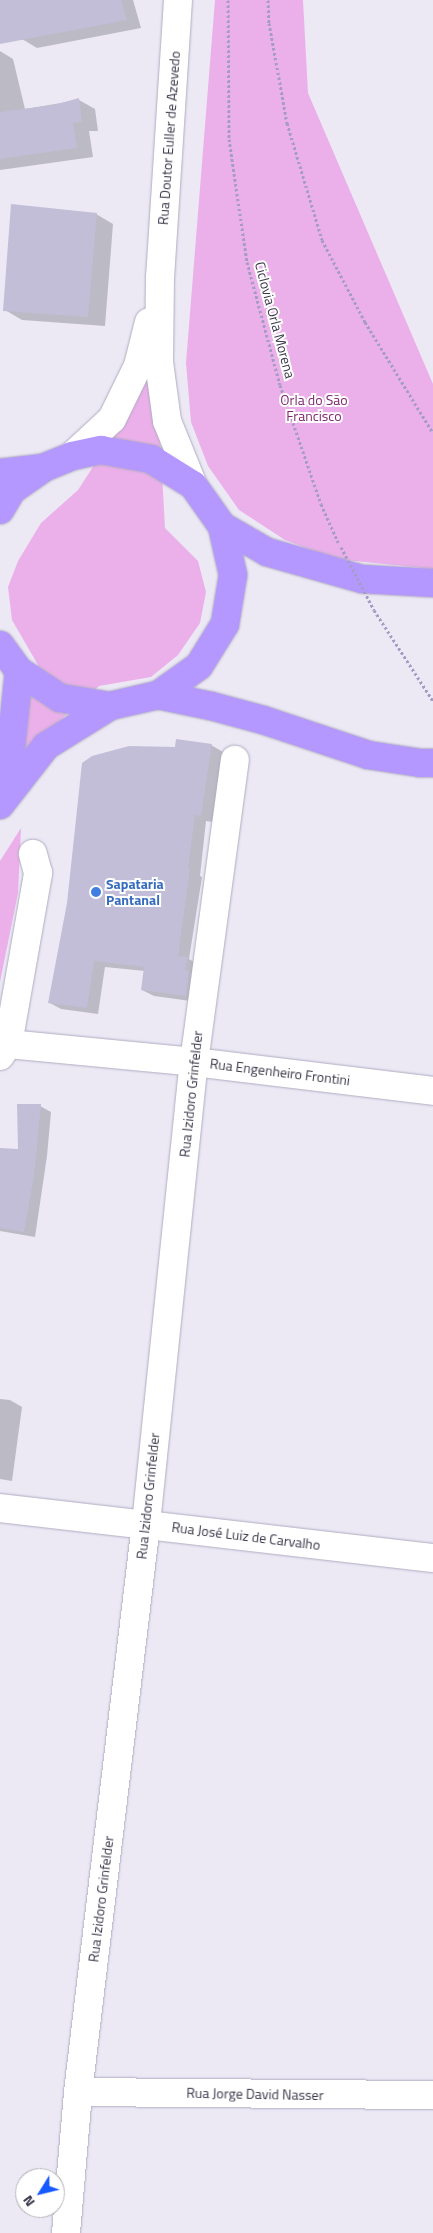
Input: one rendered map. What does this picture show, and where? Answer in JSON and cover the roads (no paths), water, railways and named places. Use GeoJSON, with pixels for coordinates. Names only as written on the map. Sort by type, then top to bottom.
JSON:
{"type":"FeatureCollection","features":[{"type":"Feature","properties":{"kind":"main road"},"geometry":{"type":"LineString","coordinates":[[0,510],[12,490],[43,468],[72,456],[101,450],[151,459],[193,485],[222,526],[233,574],[225,624],[199,666],[158,695],[110,706],[46,746],[0,805]]}},
{"type":"Feature","properties":{"kind":"main road"},"geometry":{"type":"LineString","coordinates":[[0,473],[43,468]]}},
{"type":"Feature","properties":{"kind":"main road"},"geometry":{"type":"LineString","coordinates":[[222,526],[267,552],[362,579],[433,583]]}},
{"type":"Feature","properties":{"kind":"main road"},"geometry":{"type":"LineString","coordinates":[[0,645],[18,671],[60,698],[110,706]]}},
{"type":"Feature","properties":{"kind":"main road"},"geometry":{"type":"LineString","coordinates":[[0,787],[10,757],[18,671]]}},
{"type":"Feature","properties":{"kind":"main road"},"geometry":{"type":"LineString","coordinates":[[158,695],[211,706],[263,720],[368,755],[420,763],[433,763]]}},
{"type":"Feature","properties":{"kind":"street","name":"Rua Doutor Euller de Azevedo"},"geometry":{"type":"LineString","coordinates":[[178,0],[160,277],[159,362],[167,420],[193,485]]}},
{"type":"Feature","properties":{"kind":"street","name":"Rua Doutor Euller de Azevedo"},"geometry":{"type":"LineString","coordinates":[[72,456],[112,419],[138,366],[160,277]]}},
{"type":"Feature","properties":{"kind":"street","name":"Rua Izidoro Grinfelder"},"geometry":{"type":"LineString","coordinates":[[66,2233],[78,2092],[146,1524],[194,1062],[235,760]]}},
{"type":"Feature","properties":{"kind":"street"},"geometry":{"type":"LineString","coordinates":[[4,1050],[38,873],[33,854]]}},
{"type":"Feature","properties":{"kind":"street","name":"Rua Engenheiro Frontini"},"geometry":{"type":"LineString","coordinates":[[4,1050],[194,1062],[433,1091]]}},
{"type":"Feature","properties":{"kind":"street","name":"Rua José Luiz de Carvalho"},"geometry":{"type":"LineString","coordinates":[[0,1508],[433,1558]]}},
{"type":"Feature","properties":{"kind":"street","name":"Rua Jorge David Nasser"},"geometry":{"type":"LineString","coordinates":[[78,2092],[433,2096]]}},
{"type":"Feature","properties":{"kind":"place","name":"Sapataria Pantanal"},"geometry":{"type":"Point","coordinates":[96,892]}},
{"type":"Feature","properties":{"kind":"park label","name":"Orla do São Francisco"},"geometry":{"type":"Point","coordinates":[314,408]}}]}
